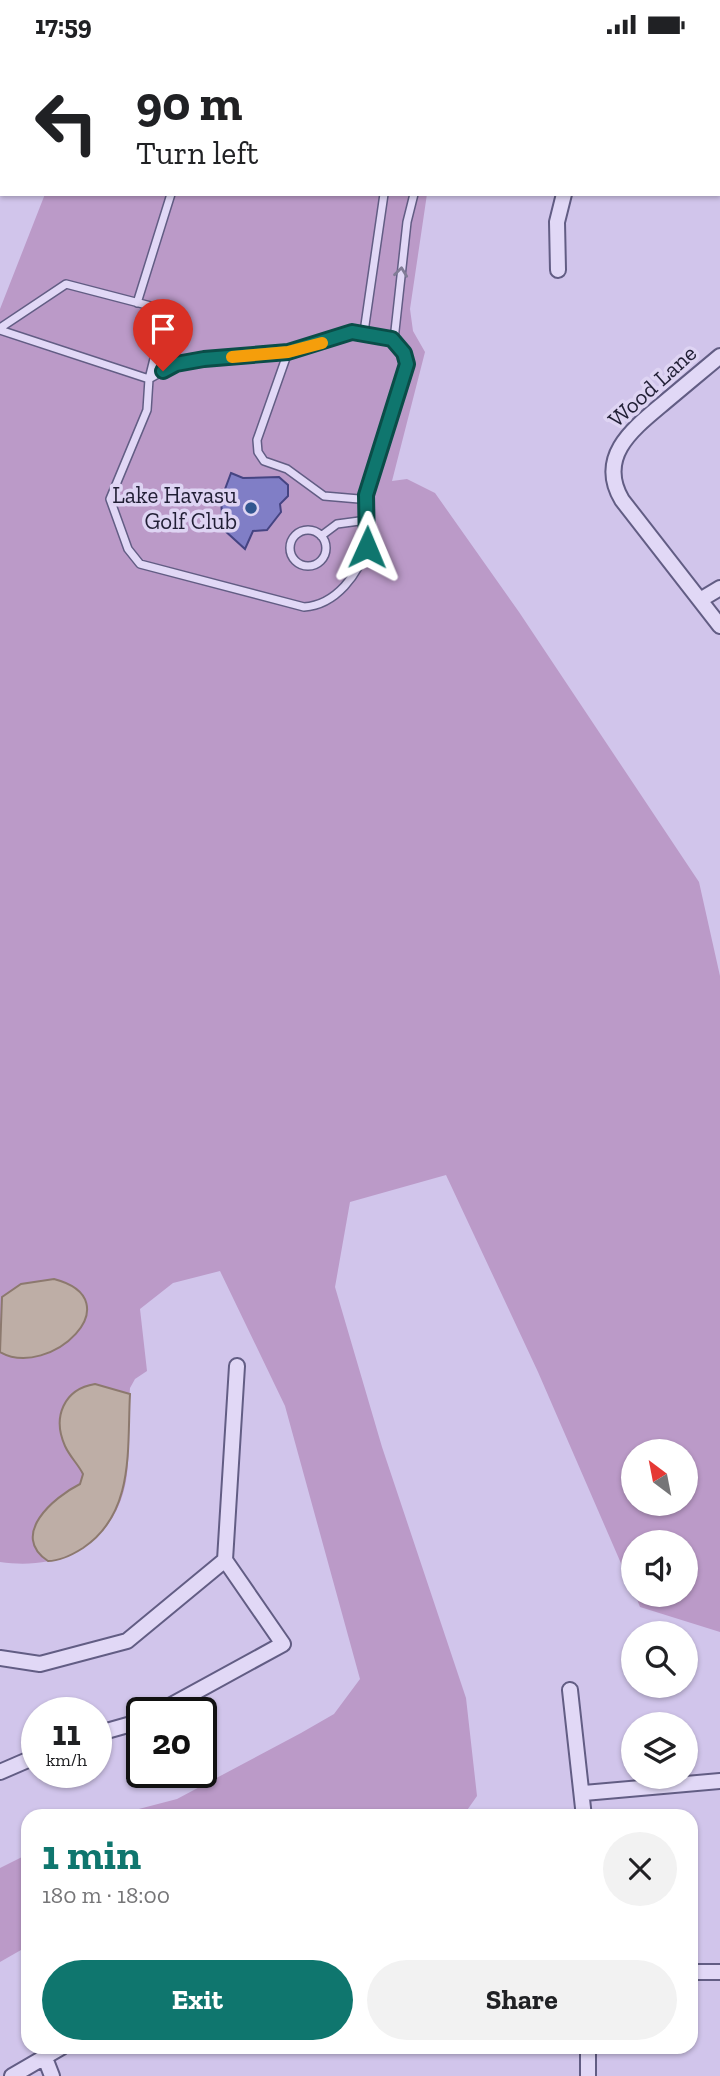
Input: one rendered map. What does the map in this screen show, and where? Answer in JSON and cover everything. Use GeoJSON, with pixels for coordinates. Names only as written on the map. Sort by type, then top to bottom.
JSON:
{"type":"FeatureCollection","features":[{"type":"Feature","properties":{"kind":"street"},"geometry":{"type":"LineString","coordinates":[[558,270],[557,222],[564,196]]}},
{"type":"Feature","properties":{"kind":"street","name":"Wood Lane"},"geometry":{"type":"LineString","coordinates":[[720,356],[630,431],[620,445],[613,466],[615,484],[622,500],[720,626]]}},
{"type":"Feature","properties":{"kind":"street"},"geometry":{"type":"LineString","coordinates":[[700,600],[720,588]]}},
{"type":"Feature","properties":{"kind":"street"},"geometry":{"type":"LineString","coordinates":[[186,1697],[283,1644],[225,1560],[237,1366]]}},
{"type":"Feature","properties":{"kind":"street"},"geometry":{"type":"LineString","coordinates":[[0,1658],[40,1664],[127,1641],[225,1560]]}},
{"type":"Feature","properties":{"kind":"street"},"geometry":{"type":"LineString","coordinates":[[570,1690],[584,1809]]}},
{"type":"Feature","properties":{"kind":"street"},"geometry":{"type":"LineString","coordinates":[[0,1772],[21,1763]]}},
{"type":"Feature","properties":{"kind":"street"},"geometry":{"type":"LineString","coordinates":[[584,1793],[720,1781]]}},
{"type":"Feature","properties":{"kind":"street"},"geometry":{"type":"LineString","coordinates":[[698,1972],[720,1972]]}},
{"type":"Feature","properties":{"kind":"street"},"geometry":{"type":"LineString","coordinates":[[12,2076],[51,2054]]}},
{"type":"Feature","properties":{"kind":"street"},"geometry":{"type":"LineString","coordinates":[[588,2054],[588,2076]]}},
{"type":"Feature","properties":{"kind":"street"},"geometry":{"type":"LineString","coordinates":[[45,2058],[52,2076]]}},
{"type":"Feature","properties":{"kind":"lane"},"geometry":{"type":"LineString","coordinates":[[137,303],[170,196]]}},
{"type":"Feature","properties":{"kind":"lane"},"geometry":{"type":"LineString","coordinates":[[365,333],[384,196]]}},
{"type":"Feature","properties":{"kind":"lane"},"geometry":{"type":"LineString","coordinates":[[394,340],[407,222],[414,196]]}},
{"type":"Feature","properties":{"kind":"lane"},"geometry":{"type":"LineString","coordinates":[[0,329],[66,284],[166,310],[149,379],[147,410],[110,499],[128,549],[140,564],[304,607],[313,607],[333,598],[348,582],[367,547],[366,495],[407,365],[406,357],[394,340],[386,335],[352,332],[288,352],[176,364],[149,379],[0,329]]}},
{"type":"Feature","properties":{"kind":"lane"},"geometry":{"type":"LineString","coordinates":[[288,352],[258,438],[261,458],[267,463],[287,468],[324,496],[359,499],[366,495]]}},
{"type":"Feature","properties":{"kind":"lane"},"geometry":{"type":"LineString","coordinates":[[321,536],[337,524],[368,520]]}},
{"type":"Feature","properties":{"kind":"lane"},"geometry":{"type":"LineString","coordinates":[[309,530],[321,536],[325,549],[319,561],[306,565],[294,559],[290,546],[296,534],[309,530]]}},
{"type":"Feature","properties":{"kind":"shaded area"},"geometry":{"type":"Polygon","coordinates":[[[44,196],[427,196],[410,309],[413,331],[425,352],[392,481],[407,479],[435,493],[519,612],[699,882],[720,976],[720,1632],[698,1625],[698,1621],[685,1621],[640,1607],[698,1607],[698,1530],[621,1530],[621,1563],[538,1372],[446,1175],[350,1202],[335,1287],[382,1447],[466,1698],[477,1796],[468,1809],[139,1809],[177,1799],[198,1788],[217,1788],[217,1778],[334,1714],[360,1679],[285,1406],[220,1271],[173,1283],[140,1309],[147,1371],[135,1379],[130,1388],[126,1481],[120,1503],[110,1522],[97,1537],[81,1549],[63,1557],[22,1564],[0,1562],[0,309],[44,196]]]}},
{"type":"Feature","properties":{"kind":"shaded area"},"geometry":{"type":"Polygon","coordinates":[[[54,1279],[77,1289],[86,1303],[85,1319],[76,1334],[60,1347],[41,1355],[20,1358],[0,1352],[2,1297],[21,1284],[54,1279]]]}},
{"type":"Feature","properties":{"kind":"shaded area"},"geometry":{"type":"Polygon","coordinates":[[[95,1384],[130,1394],[128,1458],[120,1498],[112,1517],[100,1534],[75,1553],[48,1561],[37,1551],[33,1540],[34,1529],[48,1507],[80,1484],[83,1474],[65,1446],[61,1435],[61,1415],[68,1398],[84,1387],[95,1384]]]}},
{"type":"Feature","properties":{"kind":"shaded area"},"geometry":{"type":"Polygon","coordinates":[[[21,1858],[21,1950],[0,1962],[0,1868],[21,1858]]]}},
{"type":"Feature","properties":{"kind":"building","name":"Lake Havasu Golf Club"},"geometry":{"type":"Polygon","coordinates":[[[231,473],[243,478],[279,477],[288,485],[288,496],[280,504],[281,512],[267,530],[253,531],[245,549],[223,529],[221,500],[231,473]]]}},
{"type":"Feature","properties":{"kind":"slow traffic"},"geometry":{"type":"LineString","coordinates":[[232,357],[288,352],[322,343]]}},
{"type":"Feature","properties":{"kind":"place","name":"Lake Havasu Golf Club"},"geometry":{"type":"Point","coordinates":[251,508]}},
{"type":"Feature","properties":{"kind":"route"},"geometry":{"type":"LineString","coordinates":[[163,371],[176,364],[204,359],[288,352],[356,331],[386,335],[392,339],[404,353],[407,364],[370,490],[366,495],[367,547]]}}]}
